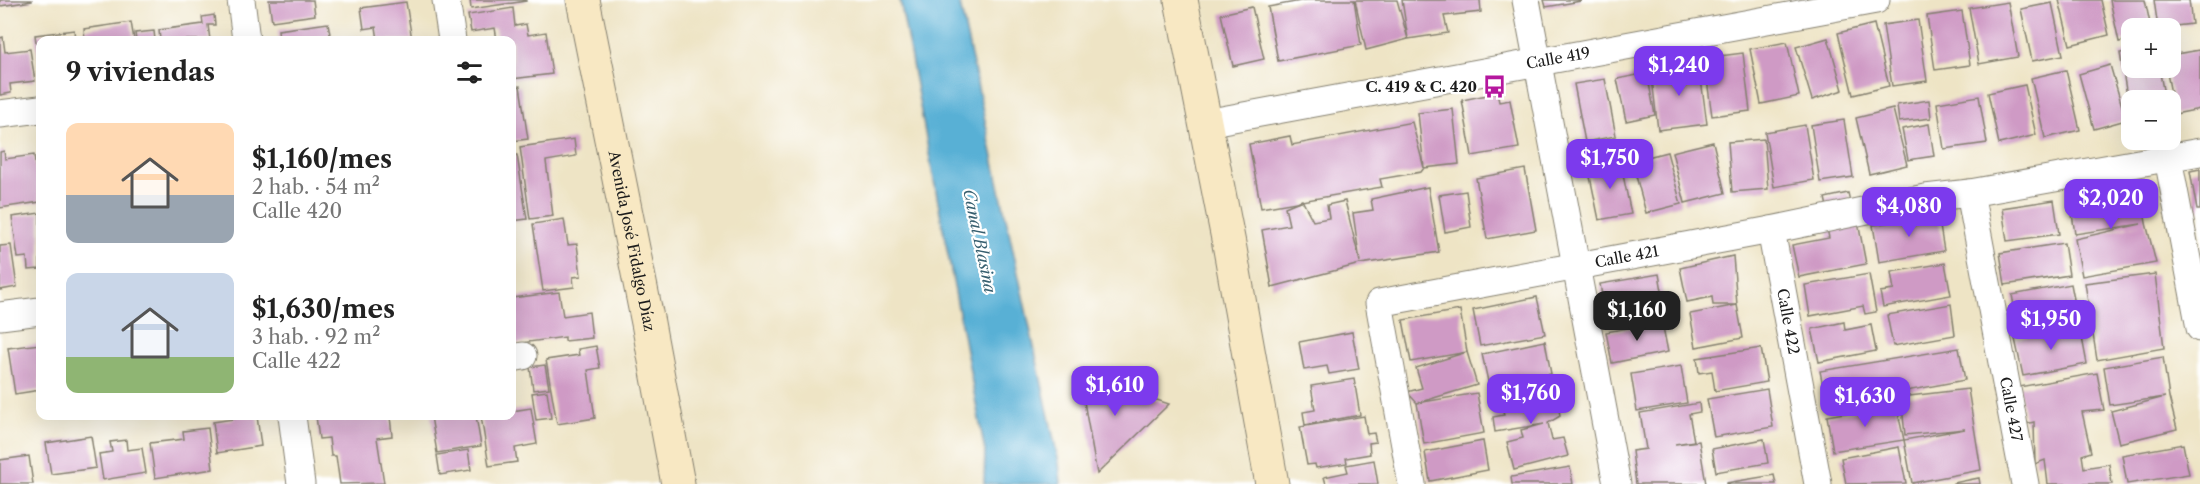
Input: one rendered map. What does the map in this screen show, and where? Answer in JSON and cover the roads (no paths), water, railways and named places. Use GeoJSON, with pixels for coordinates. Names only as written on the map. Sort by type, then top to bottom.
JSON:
{"type":"FeatureCollection","features":[{"type":"Feature","properties":{"kind":"street"},"geometry":{"type":"LineString","coordinates":[[241,0],[246,36]]}},
{"type":"Feature","properties":{"kind":"street"},"geometry":{"type":"LineString","coordinates":[[446,0],[451,36]]}},
{"type":"Feature","properties":{"kind":"street","name":"Avenida José Fidalgo Díaz"},"geometry":{"type":"LineString","coordinates":[[584,0],[678,484]]}},
{"type":"Feature","properties":{"kind":"street"},"geometry":{"type":"LineString","coordinates":[[1181,0],[1206,123],[1272,484]]}},
{"type":"Feature","properties":{"kind":"street"},"geometry":{"type":"LineString","coordinates":[[1526,0],[1617,484]]}},
{"type":"Feature","properties":{"kind":"street","name":"Calle 419"},"geometry":{"type":"LineString","coordinates":[[1206,123],[1876,0]]}},
{"type":"Feature","properties":{"kind":"street"},"geometry":{"type":"LineString","coordinates":[[0,114],[36,110]]}},
{"type":"Feature","properties":{"kind":"street","name":"Calle 421"},"geometry":{"type":"LineString","coordinates":[[1412,484],[1378,303],[1771,230],[1925,198],[1970,193],[2200,152]]}},
{"type":"Feature","properties":{"kind":"street"},"geometry":{"type":"LineString","coordinates":[[2168,158],[2200,328]]}},
{"type":"Feature","properties":{"kind":"street","name":"Calle 427"},"geometry":{"type":"LineString","coordinates":[[1970,193],[2025,484]]}},
{"type":"Feature","properties":{"kind":"street","name":"Calle 422"},"geometry":{"type":"LineString","coordinates":[[1771,230],[1818,484]]}},
{"type":"Feature","properties":{"kind":"street"},"geometry":{"type":"LineString","coordinates":[[0,316],[36,312]]}},
{"type":"Feature","properties":{"kind":"street"},"geometry":{"type":"LineString","coordinates":[[292,420],[294,483]]}},
{"type":"Feature","properties":{"kind":"water","name":"Canal Blasina"},"geometry":{"type":"Polygon","coordinates":[[[900,0],[959,0],[1059,463],[1061,484],[984,484],[985,451],[900,0]]]}},
{"type":"Feature","properties":{"kind":"place","name":"C. 419 & C. 420"},"geometry":{"type":"Point","coordinates":[1495,87]}}]}
